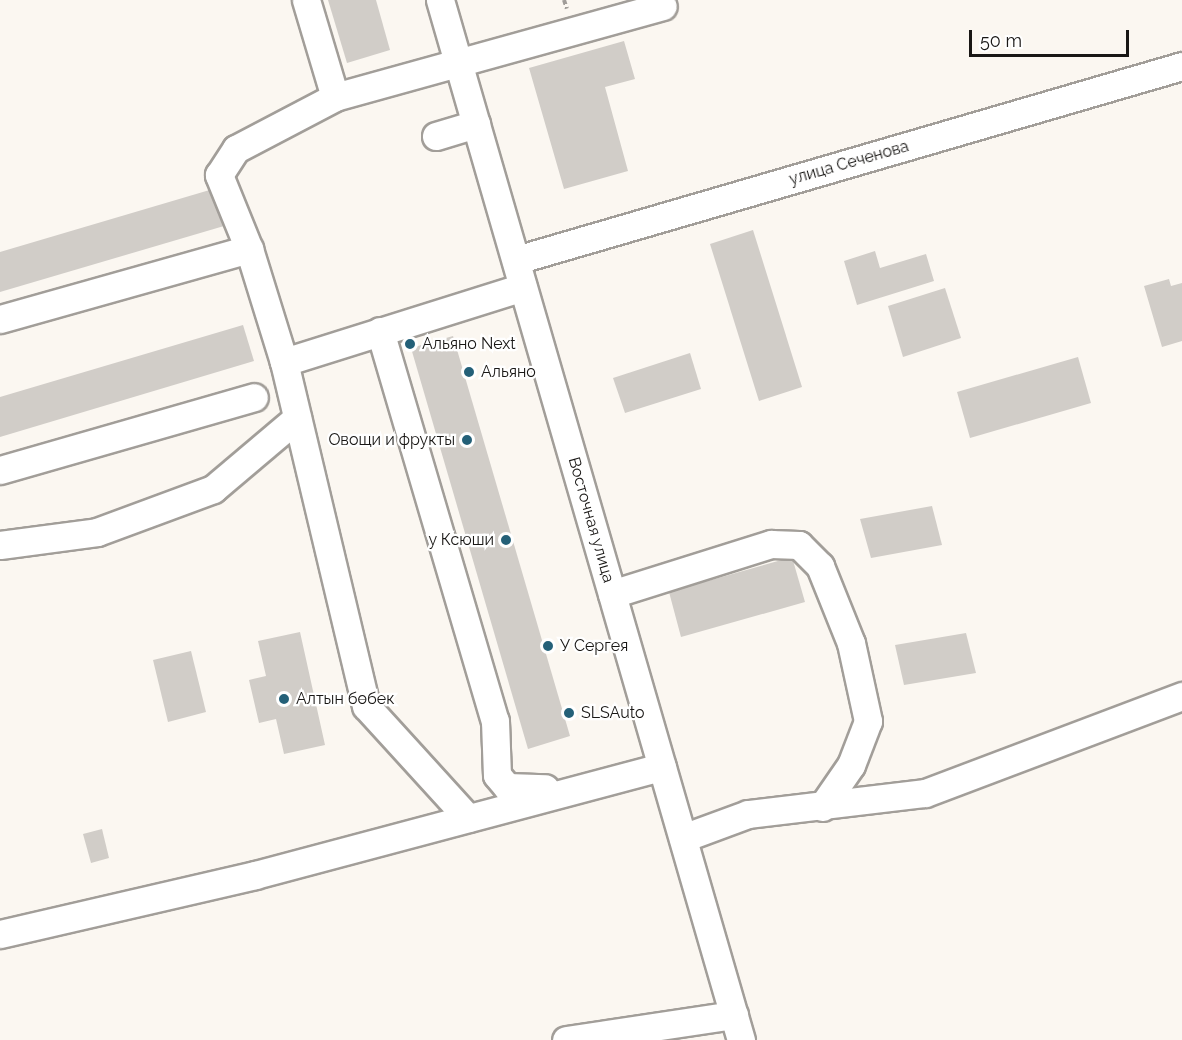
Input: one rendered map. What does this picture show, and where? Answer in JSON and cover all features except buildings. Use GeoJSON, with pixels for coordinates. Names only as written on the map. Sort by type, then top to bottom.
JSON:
{"type":"FeatureCollection","features":[{"type":"Feature","properties":{"kind":"lane"},"geometry":{"type":"LineString","coordinates":[[306,0],[335,97]]}},
{"type":"Feature","properties":{"kind":"lane","name":"Восточная улица"},"geometry":{"type":"LineString","coordinates":[[441,0],[738,1028]]}},
{"type":"Feature","properties":{"kind":"lane"},"geometry":{"type":"LineString","coordinates":[[468,818],[366,706],[284,362],[249,249],[219,176],[224,161],[236,149],[335,97],[460,66],[663,6]]}},
{"type":"Feature","properties":{"kind":"lane","name":"улица Сеченова"},"geometry":{"type":"LineString","coordinates":[[516,260],[1182,66]]}},
{"type":"Feature","properties":{"kind":"lane"},"geometry":{"type":"LineString","coordinates":[[436,136],[476,124]]}},
{"type":"Feature","properties":{"kind":"lane"},"geometry":{"type":"LineString","coordinates":[[0,319],[249,249]]}},
{"type":"Feature","properties":{"kind":"lane"},"geometry":{"type":"LineString","coordinates":[[284,362],[523,286]]}},
{"type":"Feature","properties":{"kind":"lane"},"geometry":{"type":"LineString","coordinates":[[380,331],[495,721],[497,775],[507,787],[520,789],[546,788],[579,772],[596,771],[612,780]]}},
{"type":"Feature","properties":{"kind":"lane"},"geometry":{"type":"LineString","coordinates":[[0,470],[254,397]]}},
{"type":"Feature","properties":{"kind":"lane"},"geometry":{"type":"LineString","coordinates":[[0,545],[97,532],[213,489],[297,418]]}},
{"type":"Feature","properties":{"kind":"lane"},"geometry":{"type":"LineString","coordinates":[[612,594],[771,544],[800,545],[820,566],[851,643],[868,722],[851,765],[822,807]]}},
{"type":"Feature","properties":{"kind":"lane"},"geometry":{"type":"LineString","coordinates":[[683,838],[748,814],[925,793],[1182,696]]}},
{"type":"Feature","properties":{"kind":"lane"},"geometry":{"type":"LineString","coordinates":[[0,934],[255,875],[662,766]]}},
{"type":"Feature","properties":{"kind":"lane"},"geometry":{"type":"LineString","coordinates":[[566,1040],[738,1028]]}},
{"type":"Feature","properties":{"kind":"place","name":"Альяно Next"},"geometry":{"type":"Point","coordinates":[410,344]}},
{"type":"Feature","properties":{"kind":"place","name":"Альяно"},"geometry":{"type":"Point","coordinates":[469,372]}},
{"type":"Feature","properties":{"kind":"place","name":"Овощи и фрукты"},"geometry":{"type":"Point","coordinates":[467,440]}},
{"type":"Feature","properties":{"kind":"place","name":"у Ксюши"},"geometry":{"type":"Point","coordinates":[506,540]}},
{"type":"Feature","properties":{"kind":"place","name":"У Сергея"},"geometry":{"type":"Point","coordinates":[548,646]}},
{"type":"Feature","properties":{"kind":"place","name":"Алтын бөбек"},"geometry":{"type":"Point","coordinates":[284,699]}},
{"type":"Feature","properties":{"kind":"place","name":"SLSAuto"},"geometry":{"type":"Point","coordinates":[569,713]}}]}
